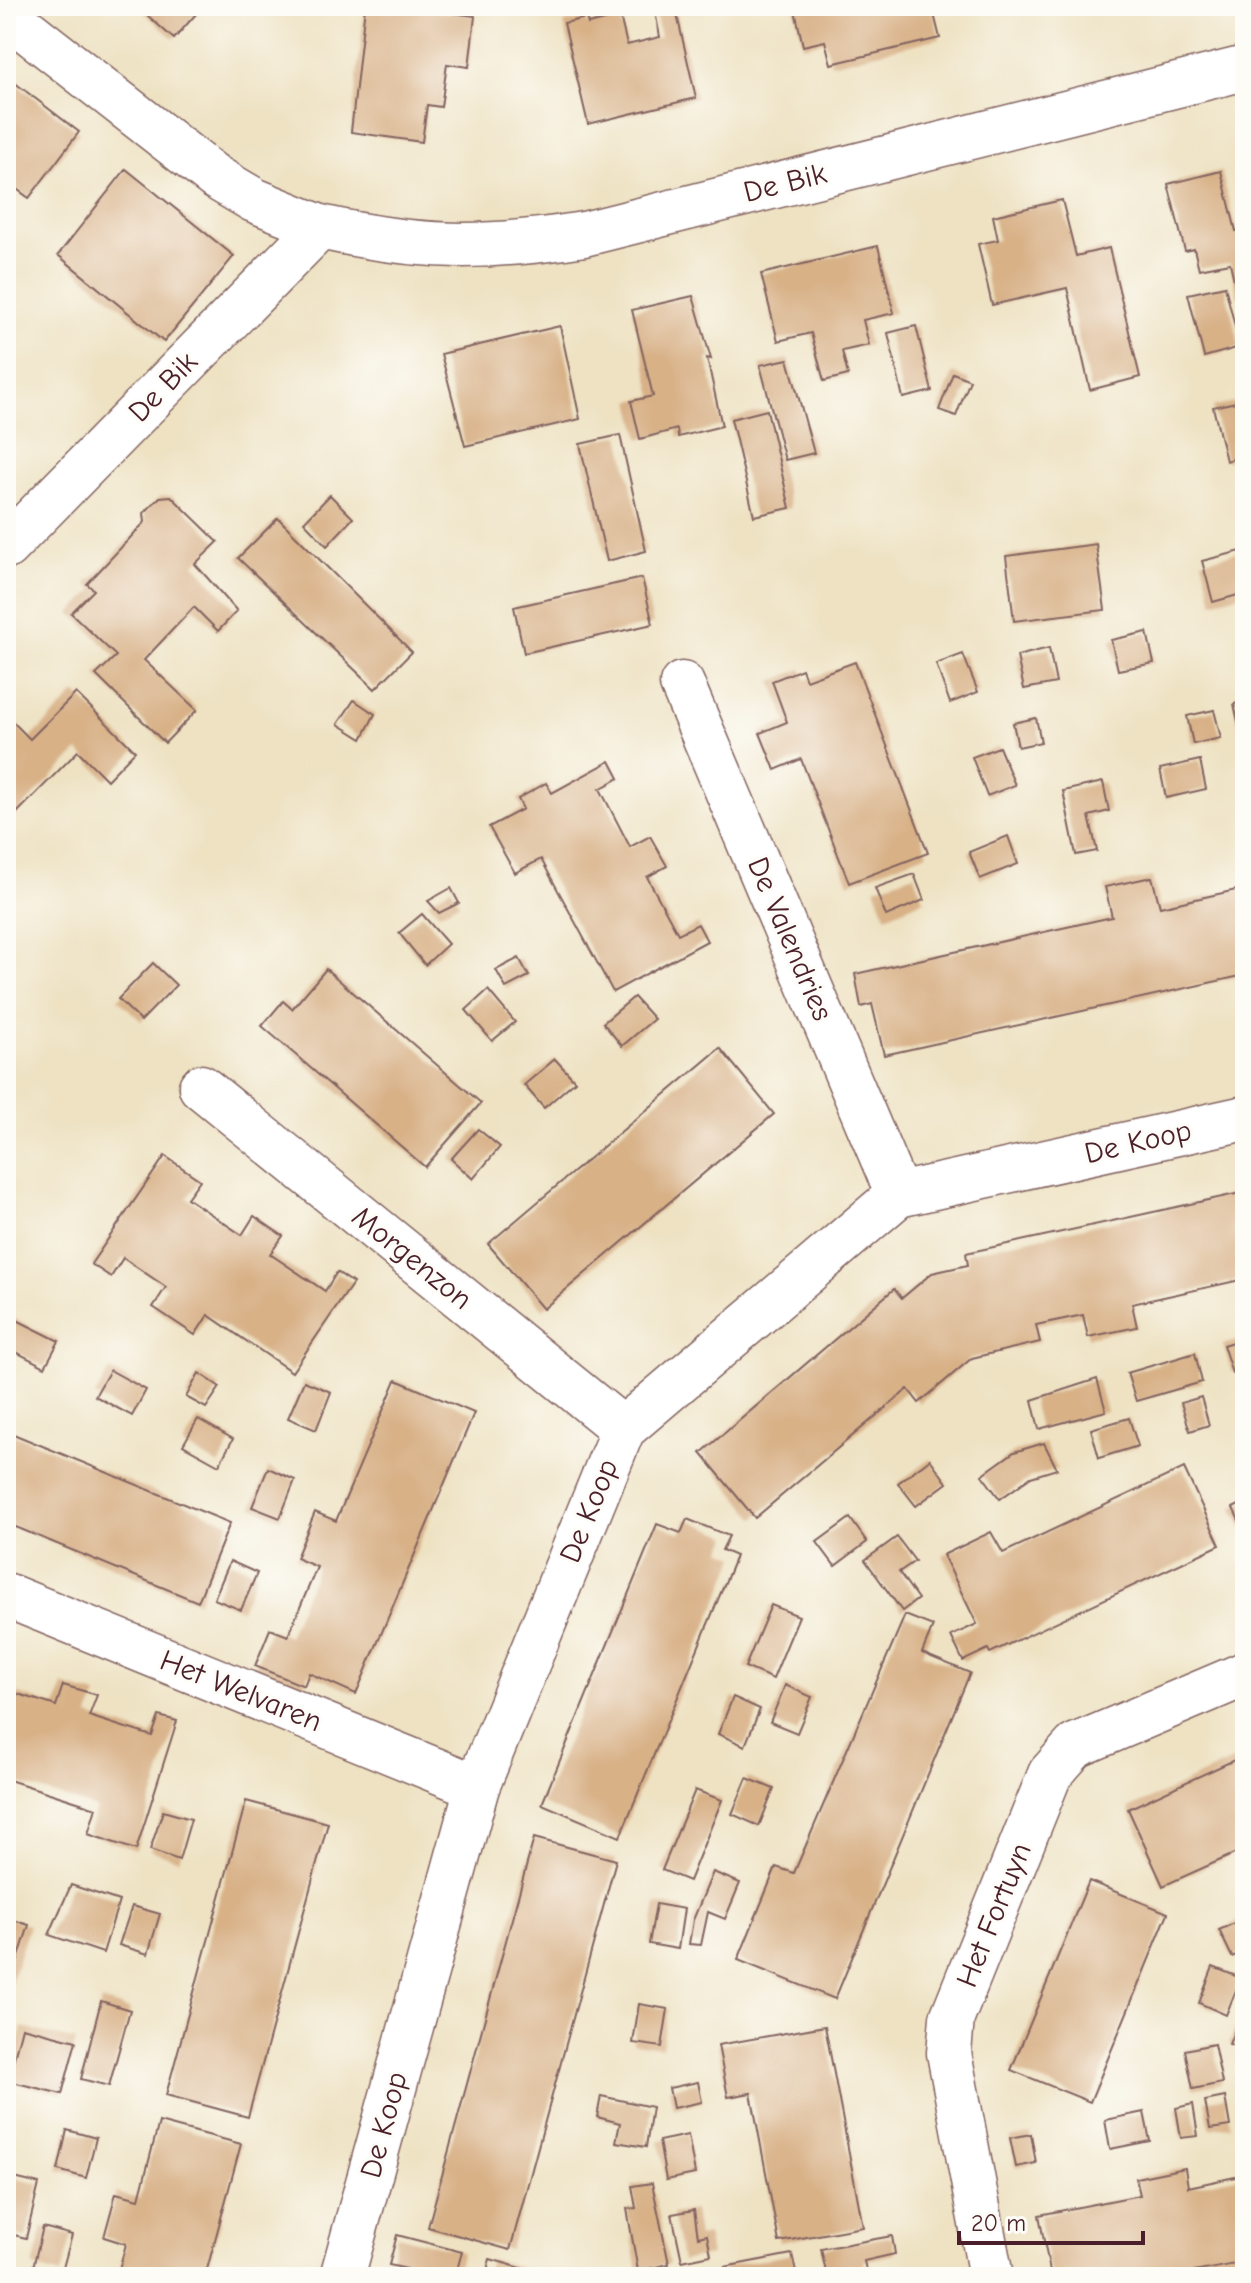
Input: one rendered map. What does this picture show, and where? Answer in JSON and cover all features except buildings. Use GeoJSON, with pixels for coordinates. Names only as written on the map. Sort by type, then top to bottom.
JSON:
{"type":"FeatureCollection","features":[{"type":"Feature","properties":{"kind":"street","name":"De Bik"},"geometry":{"type":"LineString","coordinates":[[6,14],[215,177],[254,200],[320,227],[382,241],[451,247],[512,246],[584,234],[1245,68]]}},
{"type":"Feature","properties":{"kind":"street","name":"De Bik"},"geometry":{"type":"LineString","coordinates":[[6,547],[320,227]]}},
{"type":"Feature","properties":{"kind":"street","name":"De Valendries"},"geometry":{"type":"LineString","coordinates":[[682,684],[898,1195]]}},
{"type":"Feature","properties":{"kind":"street","name":"Morgenzon"},"geometry":{"type":"LineString","coordinates":[[201,1087],[623,1429]]}},
{"type":"Feature","properties":{"kind":"street","name":"De Koop"},"geometry":{"type":"LineString","coordinates":[[342,2277],[477,1787],[623,1429],[898,1195],[1245,1118]]}},
{"type":"Feature","properties":{"kind":"street","name":"Het Welvaren"},"geometry":{"type":"LineString","coordinates":[[6,1595],[477,1787]]}},
{"type":"Feature","properties":{"kind":"street","name":"Het Fortuyn"},"geometry":{"type":"LineString","coordinates":[[991,2277],[949,2053],[952,2018],[1050,1774],[1075,1746],[1245,1674]]}}]}
